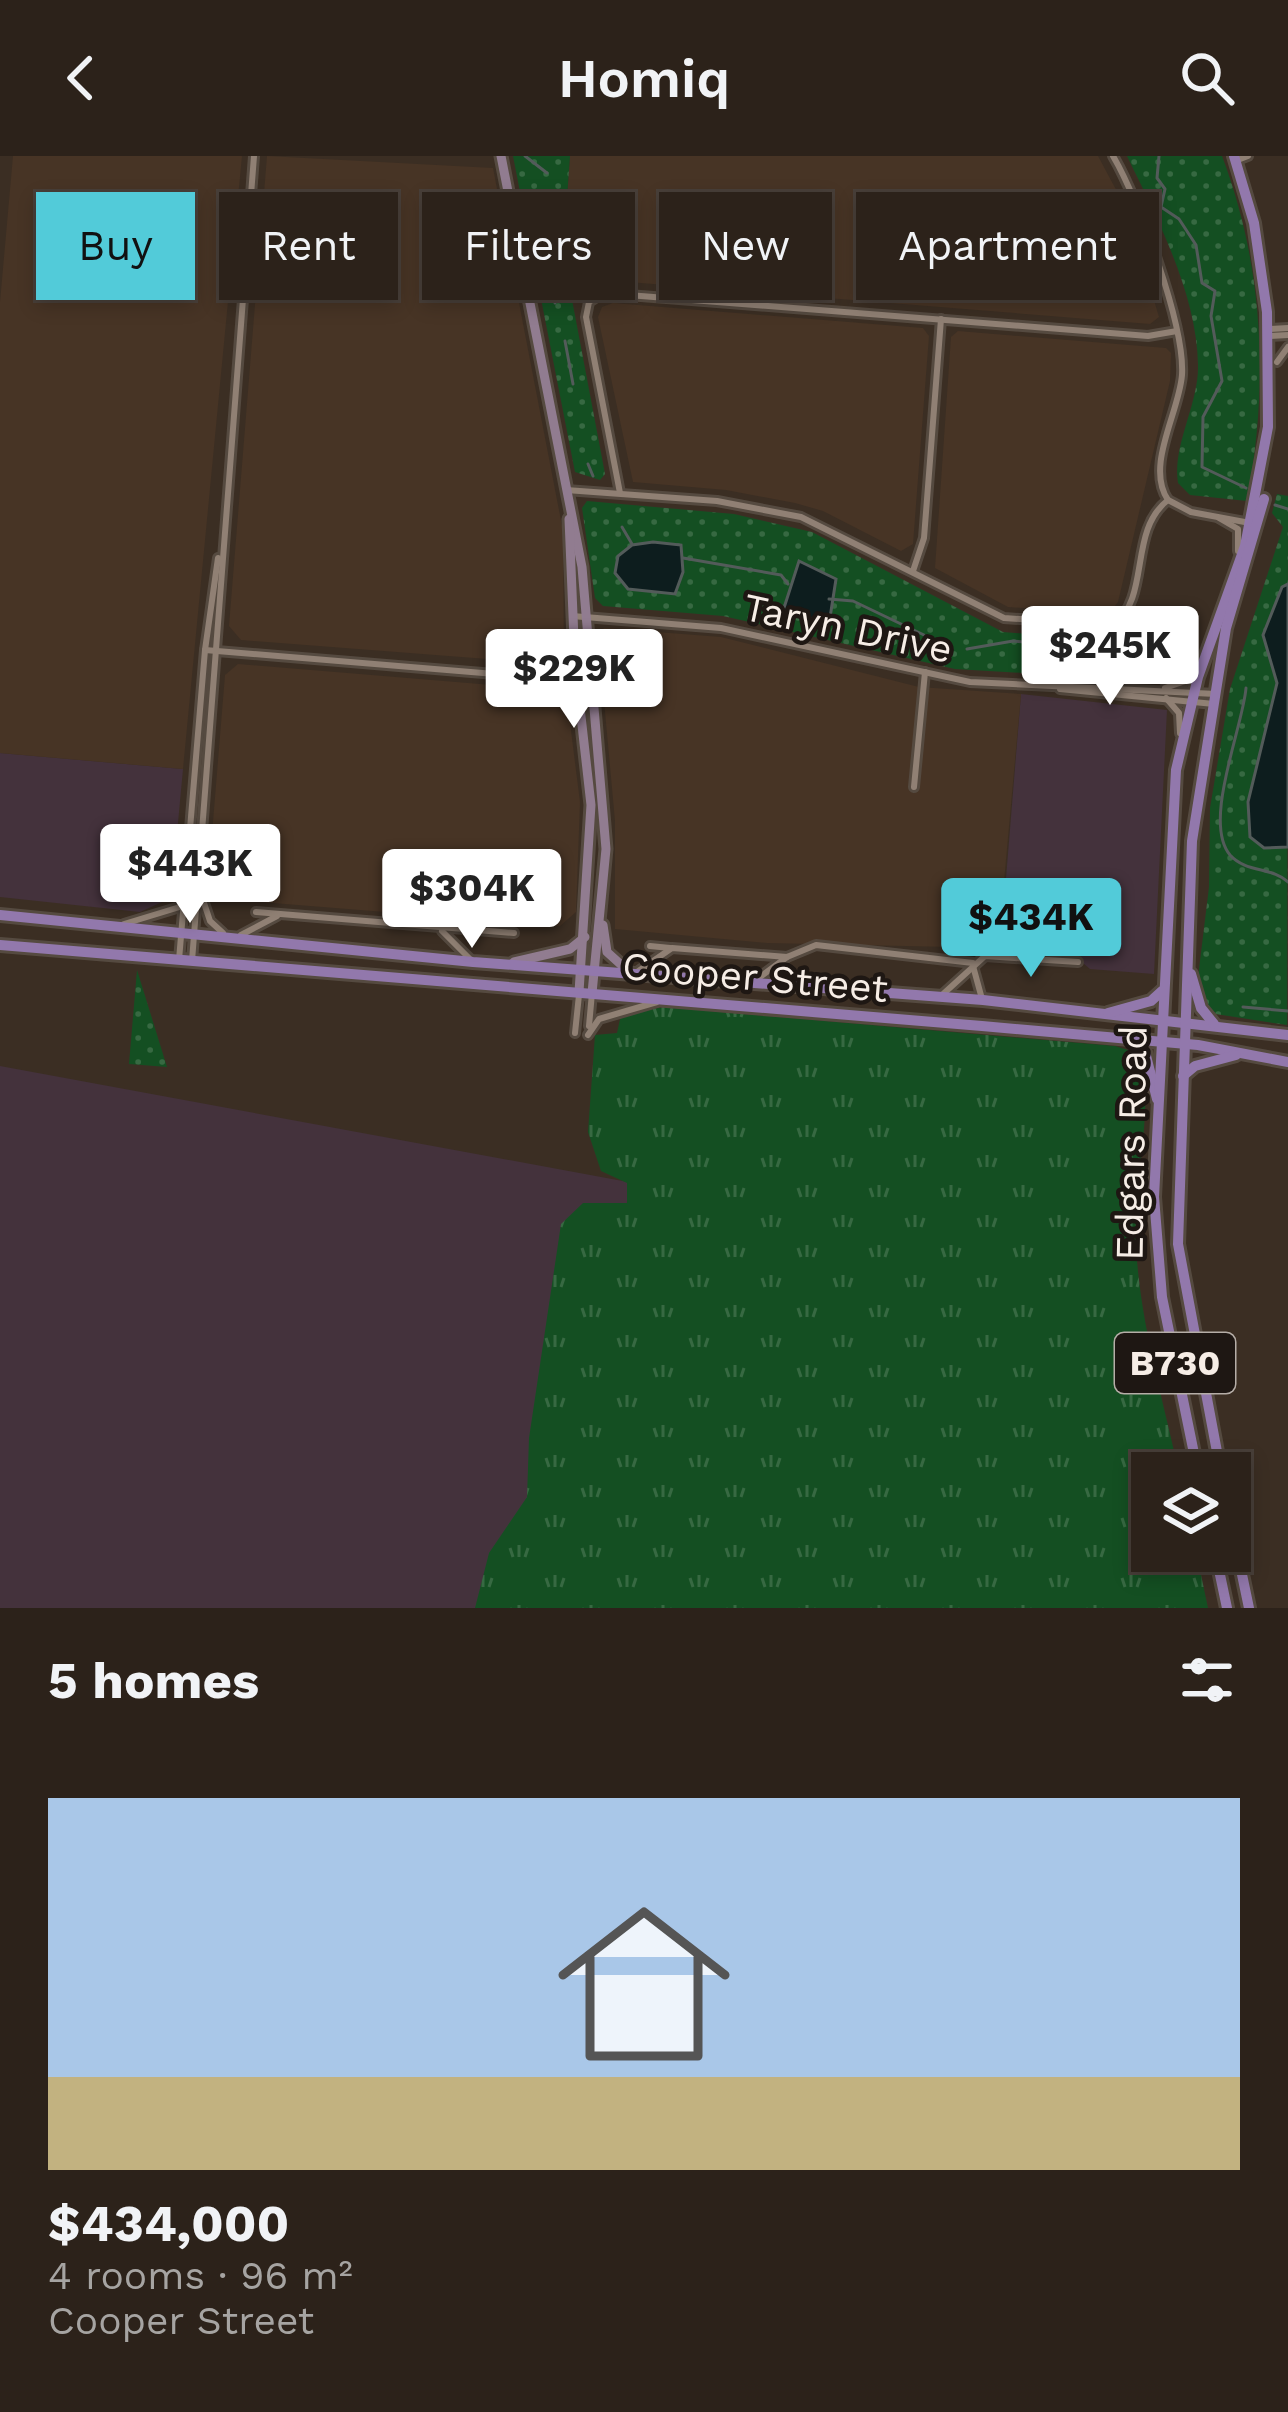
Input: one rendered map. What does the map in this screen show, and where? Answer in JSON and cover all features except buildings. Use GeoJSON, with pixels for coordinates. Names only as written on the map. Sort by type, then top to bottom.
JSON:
{"type":"FeatureCollection","features":[{"type":"Feature","properties":{"kind":"main road","name":"Edgars Road"},"geometry":{"type":"LineString","coordinates":[[1217,1452],[1180,1260],[1192,841],[1226,628],[1275,426],[1277,362],[1277,332],[1239,158]]}},
{"type":"Feature","properties":{"kind":"main road","name":"Edgars Road"},"geometry":{"type":"LineString","coordinates":[[1194,1452],[1156,1251],[1154,1197],[1180,748],[1198,677],[1254,525],[1277,332]]}},
{"type":"Feature","properties":{"kind":"main road","name":"Cooper Street"},"geometry":{"type":"LineString","coordinates":[[0,915],[473,962],[983,1000],[1288,1035]]}},
{"type":"Feature","properties":{"kind":"main road","name":"Cooper Street"},"geometry":{"type":"LineString","coordinates":[[0,944],[1185,1044],[1288,1062]]}},
{"type":"Feature","properties":{"kind":"main road"},"geometry":{"type":"LineString","coordinates":[[1187,963],[1201,1008],[1214,1024]]}},
{"type":"Feature","properties":{"kind":"main road"},"geometry":{"type":"LineString","coordinates":[[1099,1015],[1151,1001],[1163,990]]}},
{"type":"Feature","properties":{"kind":"main road"},"geometry":{"type":"LineString","coordinates":[[1130,1040],[1145,1052],[1161,1114]]}},
{"type":"Feature","properties":{"kind":"main road"},"geometry":{"type":"LineString","coordinates":[[1184,1076],[1199,1064],[1245,1053]]}},
{"type":"Feature","properties":{"kind":"main road"},"geometry":{"type":"LineString","coordinates":[[1186,1415],[1208,1412]]}},
{"type":"Feature","properties":{"kind":"main road"},"geometry":{"type":"LineString","coordinates":[[1219,1572],[1227,1608]]}},
{"type":"Feature","properties":{"kind":"main road"},"geometry":{"type":"LineString","coordinates":[[1242,1572],[1250,1608]]}},
{"type":"Feature","properties":{"kind":"street"},"geometry":{"type":"LineString","coordinates":[[185,960],[198,885],[254,156]]}},
{"type":"Feature","properties":{"kind":"street"},"geometry":{"type":"LineString","coordinates":[[501,156],[580,545],[604,803],[602,902],[607,952],[633,971]]}},
{"type":"Feature","properties":{"kind":"street"},"geometry":{"type":"LineString","coordinates":[[1113,156],[1138,209],[1177,331],[1182,377],[1159,479],[1168,500],[1254,525]]}},
{"type":"Feature","properties":{"kind":"street"},"geometry":{"type":"LineString","coordinates":[[620,493],[586,317],[589,302],[598,294],[1148,336],[1177,331]]}},
{"type":"Feature","properties":{"kind":"street"},"geometry":{"type":"LineString","coordinates":[[913,571],[924,538],[941,319]]}},
{"type":"Feature","properties":{"kind":"street"},"geometry":{"type":"LineString","coordinates":[[1277,362],[1288,346]]}},
{"type":"Feature","properties":{"kind":"street"},"geometry":{"type":"LineString","coordinates":[[566,490],[717,501],[801,517],[1004,618],[1097,628],[1115,624],[1128,606],[1150,519],[1168,500]]}},
{"type":"Feature","properties":{"kind":"street"},"geometry":{"type":"LineString","coordinates":[[566,490],[576,682],[591,806],[588,969]]}},
{"type":"Feature","properties":{"kind":"street"},"geometry":{"type":"LineString","coordinates":[[1216,629],[1240,539],[1238,529],[1220,518]]}},
{"type":"Feature","properties":{"kind":"street"},"geometry":{"type":"LineString","coordinates":[[188,932],[184,906],[205,650],[223,530]]}},
{"type":"Feature","properties":{"kind":"street","name":"Taryn Drive"},"geometry":{"type":"LineString","coordinates":[[572,616],[721,628],[925,672],[1166,698],[1217,699]]}},
{"type":"Feature","properties":{"kind":"street"},"geometry":{"type":"LineString","coordinates":[[205,650],[592,682]]}},
{"type":"Feature","properties":{"kind":"street"},"geometry":{"type":"LineString","coordinates":[[914,787],[925,672]]}},
{"type":"Feature","properties":{"kind":"street"},"geometry":{"type":"LineString","coordinates":[[1161,689],[1198,677]]}},
{"type":"Feature","properties":{"kind":"street","name":"Taryn Drive"},"geometry":{"type":"LineString","coordinates":[[1027,685],[1161,689],[1193,697]]}},
{"type":"Feature","properties":{"kind":"street"},"geometry":{"type":"LineString","coordinates":[[1166,698],[1179,713],[1180,748]]}},
{"type":"Feature","properties":{"kind":"street"},"geometry":{"type":"LineString","coordinates":[[591,806],[604,803]]}},
{"type":"Feature","properties":{"kind":"street"},"geometry":{"type":"LineString","coordinates":[[198,885],[210,921],[232,936],[278,914]]}},
{"type":"Feature","properties":{"kind":"street"},"geometry":{"type":"LineString","coordinates":[[602,902],[588,969],[588,1035],[599,1018],[670,1000]]}},
{"type":"Feature","properties":{"kind":"street"},"geometry":{"type":"LineString","coordinates":[[115,926],[184,906]]}},
{"type":"Feature","properties":{"kind":"street"},"geometry":{"type":"LineString","coordinates":[[256,913],[514,934]]}},
{"type":"Feature","properties":{"kind":"street"},"geometry":{"type":"LineString","coordinates":[[434,928],[451,937],[473,962]]}},
{"type":"Feature","properties":{"kind":"street"},"geometry":{"type":"LineString","coordinates":[[503,964],[570,949],[585,938]]}},
{"type":"Feature","properties":{"kind":"street","name":"Cooper Street"},"geometry":{"type":"LineString","coordinates":[[752,982],[787,957],[816,945],[974,963]]}},
{"type":"Feature","properties":{"kind":"street","name":"Cooper Street"},"geometry":{"type":"LineString","coordinates":[[650,946],[787,957]]}},
{"type":"Feature","properties":{"kind":"street","name":"Cooper Street"},"geometry":{"type":"LineString","coordinates":[[633,971],[672,948]]}},
{"type":"Feature","properties":{"kind":"street","name":"Cooper Street"},"geometry":{"type":"LineString","coordinates":[[938,996],[974,963],[990,956],[1078,962]]}},
{"type":"Feature","properties":{"kind":"street"},"geometry":{"type":"LineString","coordinates":[[974,963],[974,984],[983,1000]]}},
{"type":"Feature","properties":{"kind":"street"},"geometry":{"type":"LineString","coordinates":[[574,1033],[586,993]]}},
{"type":"Feature","properties":{"kind":"shaded area"},"geometry":{"type":"Polygon","coordinates":[[[13,156],[242,156],[239,192],[219,192],[219,300],[228,300],[183,769],[0,753],[0,302],[13,156]]]}},
{"type":"Feature","properties":{"kind":"shaded area"},"geometry":{"type":"Polygon","coordinates":[[[267,156],[493,168],[498,192],[422,192],[422,300],[518,300],[563,531],[564,665],[241,640],[229,626],[255,300],[398,300],[398,192],[264,192],[267,156]]]}},
{"type":"Feature","properties":{"kind":"shaded area"},"geometry":{"type":"Polygon","coordinates":[[[570,156],[1098,156],[1117,192],[856,192],[856,300],[1154,300],[1159,317],[1150,324],[832,298],[832,192],[659,192],[659,284],[635,282],[635,192],[567,192],[570,156]]]}},
{"type":"Feature","properties":{"kind":"shaded area"},"geometry":{"type":"Polygon","coordinates":[[[613,303],[923,328],[929,336],[913,544],[901,551],[823,511],[795,503],[726,490],[633,482],[598,317],[602,307],[613,303]]]}},
{"type":"Feature","properties":{"kind":"shaded area"},"geometry":{"type":"Polygon","coordinates":[[[958,331],[1166,348],[1171,353],[1170,381],[1118,602],[1109,614],[1008,607],[935,568],[951,337],[958,331]]]}},
{"type":"Feature","properties":{"kind":"shaded area"},"geometry":{"type":"Polygon","coordinates":[[[632,545],[681,545],[683,572],[675,594],[628,589],[615,573],[618,556],[632,545]]]}},
{"type":"Feature","properties":{"kind":"shaded area"},"geometry":{"type":"Polygon","coordinates":[[[799,561],[836,579],[829,624],[783,611],[799,561]]]}},
{"type":"Feature","properties":{"kind":"shaded area"},"geometry":{"type":"Polygon","coordinates":[[[1288,584],[1288,847],[1264,848],[1250,837],[1248,802],[1277,683],[1263,635],[1282,587],[1288,584]]]}},
{"type":"Feature","properties":{"kind":"shaded area"},"geometry":{"type":"Polygon","coordinates":[[[604,628],[721,637],[919,687],[1021,694],[998,948],[767,943],[615,929],[615,821],[598,635],[604,628]]]}},
{"type":"Feature","properties":{"kind":"shaded area"},"geometry":{"type":"Polygon","coordinates":[[[238,664],[566,691],[580,802],[576,912],[560,926],[222,899],[208,883],[225,675],[238,664]]]}},
{"type":"Feature","properties":{"kind":"shaded area"},"geometry":{"type":"Polygon","coordinates":[[[1021,694],[1167,710],[1154,974],[1090,969],[1077,958],[1000,952],[1021,694]]]}},
{"type":"Feature","properties":{"kind":"shaded area"},"geometry":{"type":"Polygon","coordinates":[[[0,753],[183,769],[171,898],[140,912],[0,897],[0,753]]]}},
{"type":"Feature","properties":{"kind":"shaded area"},"geometry":{"type":"Polygon","coordinates":[[[0,1066],[628,1182],[617,1388],[581,1608],[0,1608],[0,1066]]]}},
{"type":"Feature","properties":{"kind":"green space"},"geometry":{"type":"Polygon","coordinates":[[[513,156],[570,156],[567,192],[520,192],[513,156]]]}},
{"type":"Feature","properties":{"kind":"green space"},"geometry":{"type":"Polygon","coordinates":[[[1127,156],[1222,156],[1247,240],[1258,327],[1258,414],[1247,501],[1190,495],[1178,483],[1179,454],[1197,380],[1196,338],[1183,284],[1159,224],[1159,192],[1145,192],[1127,156]]]}},
{"type":"Feature","properties":{"kind":"green space"},"geometry":{"type":"Polygon","coordinates":[[[541,300],[572,300],[605,474],[600,480],[575,472],[541,300]]]}},
{"type":"Feature","properties":{"kind":"green space"},"geometry":{"type":"Polygon","coordinates":[[[1277,494],[1288,496],[1287,1025],[1209,1013],[1207,1007],[1194,1010],[1209,887],[1210,808],[1230,689],[1283,527],[1272,513],[1277,494]]]}},
{"type":"Feature","properties":{"kind":"green space"},"geometry":{"type":"Polygon","coordinates":[[[587,501],[734,514],[812,532],[1003,632],[1197,647],[1187,672],[1158,681],[955,669],[723,616],[603,606],[595,598],[582,508],[587,501]]]}},
{"type":"Feature","properties":{"kind":"green space"},"geometry":{"type":"Polygon","coordinates":[[[137,970],[167,1067],[129,1064],[137,970]]]}},
{"type":"Feature","properties":{"kind":"green space"},"geometry":{"type":"Polygon","coordinates":[[[663,1007],[1115,1046],[1141,1054],[1145,1093],[1136,1210],[1138,1276],[1174,1452],[1131,1452],[1131,1572],[1200,1572],[1208,1608],[475,1608],[489,1553],[527,1497],[529,1438],[561,1224],[583,1203],[627,1203],[627,1183],[601,1171],[588,1132],[595,1035],[617,1033],[621,1015],[663,1007]]]}},
{"type":"Feature","properties":{"kind":"waterway"},"geometry":{"type":"LineString","coordinates":[[525,156],[547,173]]}},
{"type":"Feature","properties":{"kind":"waterway"},"geometry":{"type":"LineString","coordinates":[[1159,156],[1157,178],[1165,189],[1161,207],[1179,219],[1196,245],[1202,283],[1215,291],[1211,316],[1222,381],[1203,417],[1202,467],[1246,488]]}},
{"type":"Feature","properties":{"kind":"waterway"},"geometry":{"type":"LineString","coordinates":[[565,341],[573,384]]}},
{"type":"Feature","properties":{"kind":"waterway"},"geometry":{"type":"LineString","coordinates":[[588,464],[593,476]]}},
{"type":"Feature","properties":{"kind":"waterway"},"geometry":{"type":"LineString","coordinates":[[1275,505],[1288,509]]}},
{"type":"Feature","properties":{"kind":"waterway"},"geometry":{"type":"LineString","coordinates":[[622,527],[632,544]]}},
{"type":"Feature","properties":{"kind":"waterway"},"geometry":{"type":"LineString","coordinates":[[683,558],[781,575],[788,584]]}},
{"type":"Feature","properties":{"kind":"waterway"},"geometry":{"type":"LineString","coordinates":[[829,599],[853,601],[924,635]]}},
{"type":"Feature","properties":{"kind":"waterway"},"geometry":{"type":"LineString","coordinates":[[967,649],[1013,641],[1164,656]]}},
{"type":"Feature","properties":{"kind":"waterway"},"geometry":{"type":"LineString","coordinates":[[1246,688],[1222,798],[1223,840],[1236,861],[1288,882]]}},
{"type":"Feature","properties":{"kind":"waterway"},"geometry":{"type":"LineString","coordinates":[[1243,1007],[1288,1011]]}}]}
